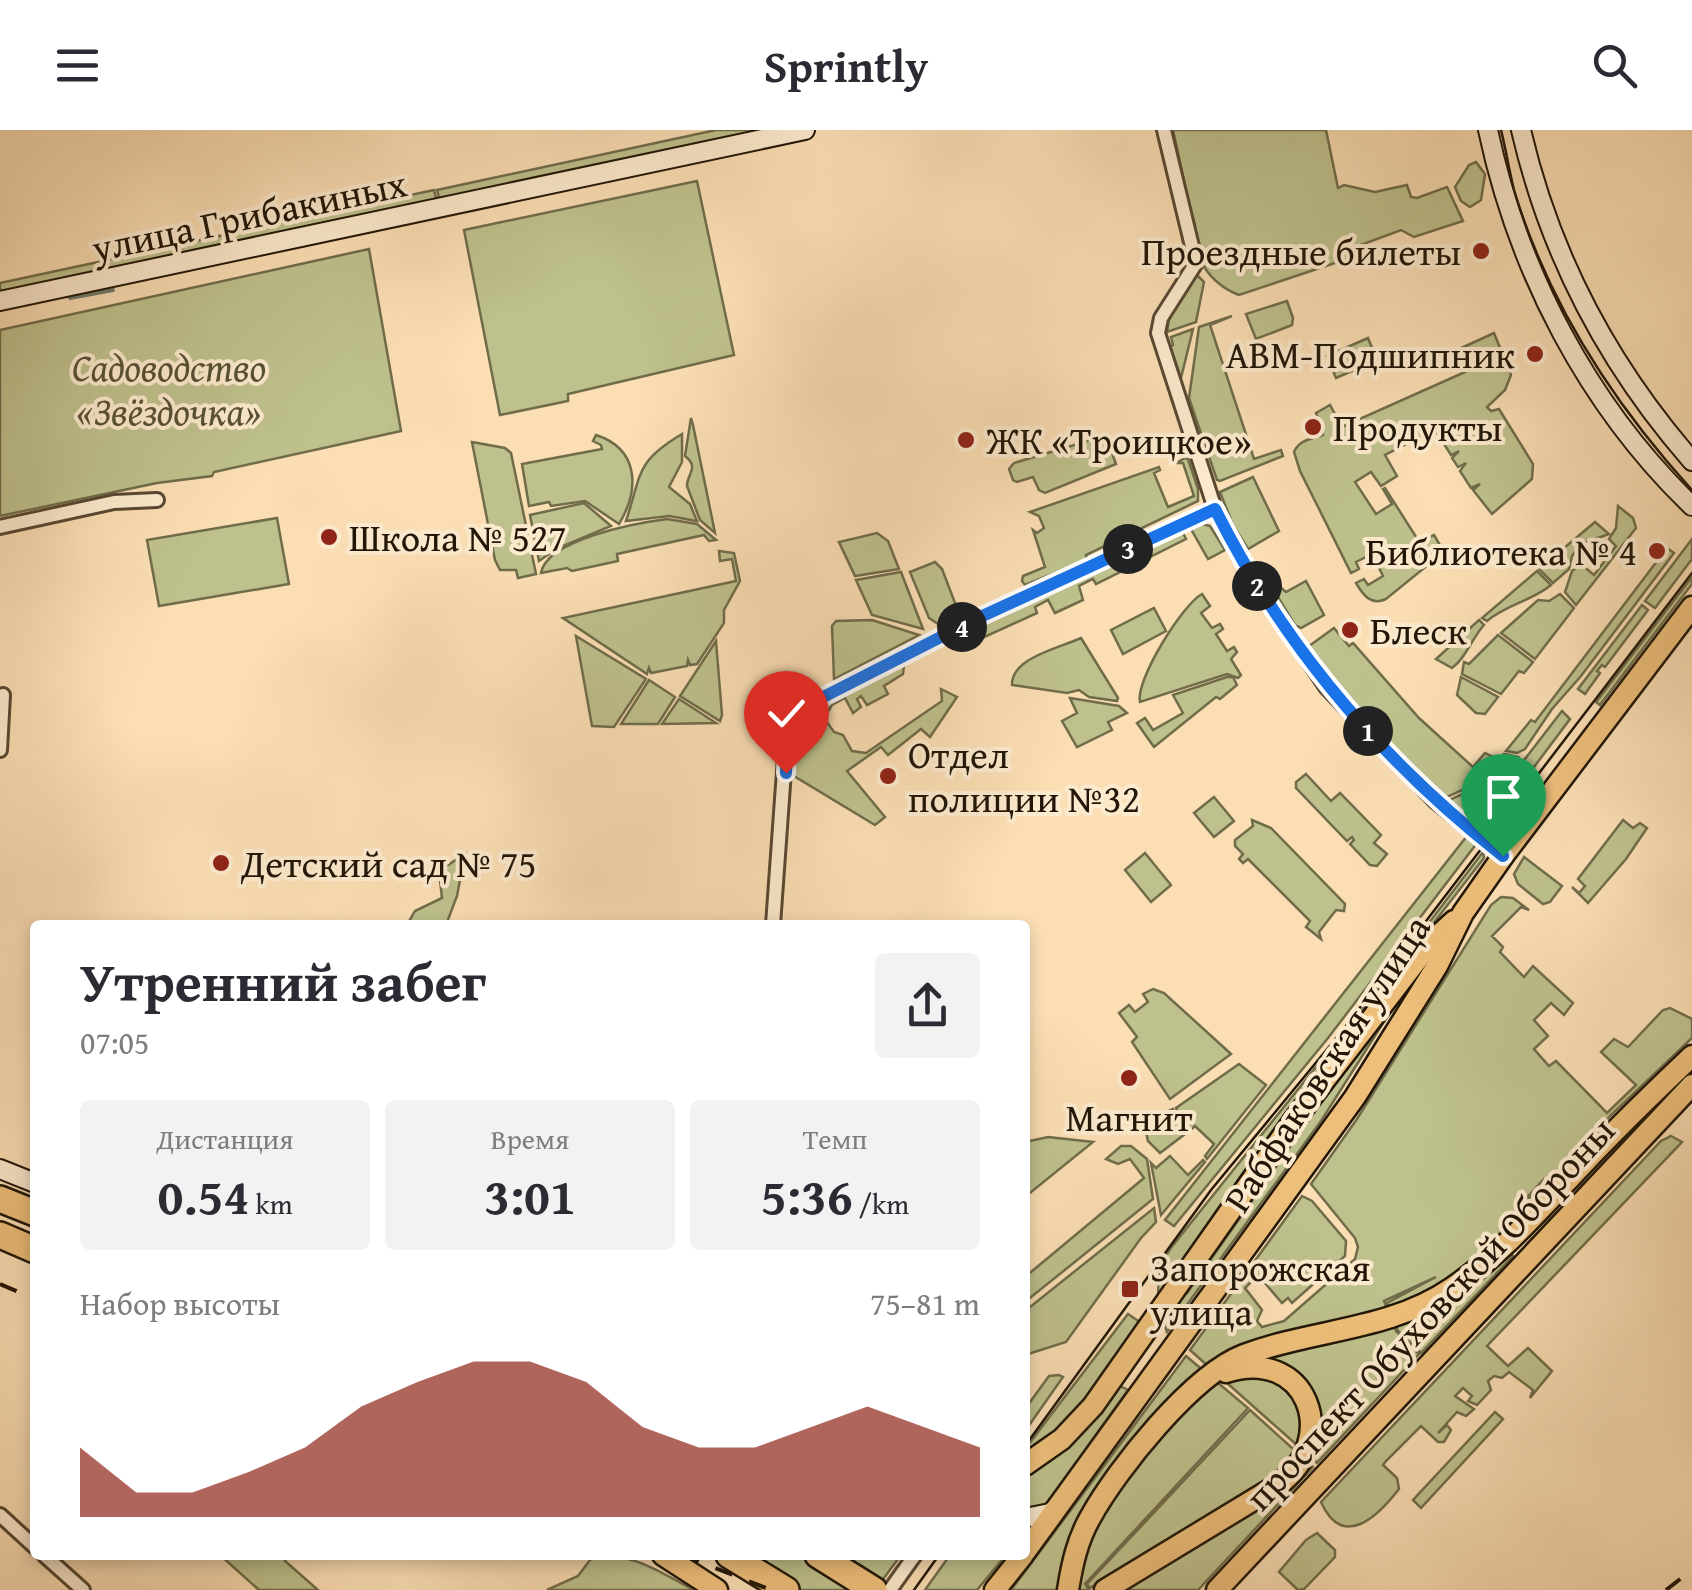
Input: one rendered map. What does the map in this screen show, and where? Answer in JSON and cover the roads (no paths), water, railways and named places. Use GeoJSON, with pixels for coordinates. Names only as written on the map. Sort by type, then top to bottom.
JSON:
{"type":"FeatureCollection","features":[{"type":"Feature","properties":{"kind":"highway"},"geometry":{"type":"LineString","coordinates":[[0,1199],[30,1211]]}},
{"type":"Feature","properties":{"kind":"highway"},"geometry":{"type":"LineString","coordinates":[[0,1235],[30,1248]]}},
{"type":"Feature","properties":{"kind":"highway"},"geometry":{"type":"LineString","coordinates":[[737,1560],[786,1590]]}},
{"type":"Feature","properties":{"kind":"highway"},"geometry":{"type":"LineString","coordinates":[[826,1560],[874,1590]]}},
{"type":"Feature","properties":{"kind":"main road","name":"Рабфаковская улица"},"geometry":{"type":"LineString","coordinates":[[1030,1546],[1356,1097],[1437,966],[1463,912],[1690,607]]}},
{"type":"Feature","properties":{"kind":"main road"},"geometry":{"type":"LineString","coordinates":[[1030,1461],[1062,1438],[1094,1406],[1297,1116],[1430,943],[1463,912]]}},
{"type":"Feature","properties":{"kind":"main road"},"geometry":{"type":"LineString","coordinates":[[1068,1590],[1077,1546],[1104,1496],[1156,1429],[1204,1379],[1243,1355],[1375,1323],[1449,1290],[1483,1266],[1692,1056]]}},
{"type":"Feature","properties":{"kind":"main road","name":"проспект Обуховской Обороны"},"geometry":{"type":"LineString","coordinates":[[1217,1590],[1692,1085]]}},
{"type":"Feature","properties":{"kind":"main road"},"geometry":{"type":"LineString","coordinates":[[1106,1590],[1278,1485],[1295,1470],[1311,1440],[1309,1405],[1293,1382],[1281,1373],[1235,1369],[1204,1379]]}},
{"type":"Feature","properties":{"kind":"main road"},"geometry":{"type":"LineString","coordinates":[[671,1560],[717,1590]]}},
{"type":"Feature","properties":{"kind":"main road","name":"Рабфаковская улица"},"geometry":{"type":"LineString","coordinates":[[994,1590],[1011,1564]]}},
{"type":"Feature","properties":{"kind":"street","name":"улица Грибакиных"},"geometry":{"type":"LineString","coordinates":[[0,300],[805,130]]}},
{"type":"Feature","properties":{"kind":"street"},"geometry":{"type":"LineString","coordinates":[[1164,130],[1196,263],[1161,318],[1158,334],[1215,509],[1250,574],[1326,687],[1434,802],[1503,856]]}},
{"type":"Feature","properties":{"kind":"street"},"geometry":{"type":"LineString","coordinates":[[1488,130],[1510,214],[1564,337],[1630,436],[1692,506]]}},
{"type":"Feature","properties":{"kind":"street"},"geometry":{"type":"LineString","coordinates":[[1521,130],[1544,214],[1586,310],[1636,392],[1692,462]]}},
{"type":"Feature","properties":{"kind":"street"},"geometry":{"type":"LineString","coordinates":[[0,527],[114,502],[157,500]]}},
{"type":"Feature","properties":{"kind":"street"},"geometry":{"type":"LineString","coordinates":[[773,920],[788,715],[978,618],[1215,509]]}},
{"type":"Feature","properties":{"kind":"street"},"geometry":{"type":"LineString","coordinates":[[0,750],[3,696]]}},
{"type":"Feature","properties":{"kind":"street"},"geometry":{"type":"LineString","coordinates":[[0,1169],[30,1181]]}},
{"type":"Feature","properties":{"kind":"street"},"geometry":{"type":"LineString","coordinates":[[1030,1517],[1050,1513],[1063,1502]]}},
{"type":"Feature","properties":{"kind":"street"},"geometry":{"type":"LineString","coordinates":[[0,1515],[30,1542]]}},
{"type":"Feature","properties":{"kind":"street"},"geometry":{"type":"LineString","coordinates":[[50,1560],[83,1590]]}},
{"type":"Feature","properties":{"kind":"street"},"geometry":{"type":"LineString","coordinates":[[890,1590],[912,1560]]}},
{"type":"Feature","properties":{"kind":"waterway"},"geometry":{"type":"LineString","coordinates":[[70,298],[113,290]]}},
{"type":"Feature","properties":{"kind":"tram line"},"geometry":{"type":"LineString","coordinates":[[1501,130],[1528,232],[1564,312],[1610,387],[1692,490]]}},
{"type":"Feature","properties":{"kind":"tram line"},"geometry":{"type":"LineString","coordinates":[[1030,1439],[1211,1190],[1342,1031],[1692,573]]}},
{"type":"Feature","properties":{"kind":"tram line"},"geometry":{"type":"LineString","coordinates":[[914,1590],[935,1560]]}},
{"type":"Feature","properties":{"kind":"railway"},"geometry":{"type":"LineString","coordinates":[[0,1284],[30,1297]]}},
{"type":"Feature","properties":{"kind":"railway"},"geometry":{"type":"LineString","coordinates":[[695,1560],[771,1590]]}},
{"type":"Feature","properties":{"kind":"railway"},"geometry":{"type":"LineString","coordinates":[[1666,1590],[1692,1570]]}},
{"type":"Feature","properties":{"kind":"place","name":"Проездные билеты"},"geometry":{"type":"Point","coordinates":[1481,251]}},
{"type":"Feature","properties":{"kind":"place","name":"АВМ-Подшипник"},"geometry":{"type":"Point","coordinates":[1535,354]}},
{"type":"Feature","properties":{"kind":"place","name":"Продукты"},"geometry":{"type":"Point","coordinates":[1313,427]}},
{"type":"Feature","properties":{"kind":"place","name":"ЖК «Троицкое»"},"geometry":{"type":"Point","coordinates":[966,440]}},
{"type":"Feature","properties":{"kind":"place","name":"Школа № 527"},"geometry":{"type":"Point","coordinates":[329,537]}},
{"type":"Feature","properties":{"kind":"place","name":"Библиотека № 4"},"geometry":{"type":"Point","coordinates":[1657,551]}},
{"type":"Feature","properties":{"kind":"place","name":"Блеск"},"geometry":{"type":"Point","coordinates":[1350,630]}},
{"type":"Feature","properties":{"kind":"place","name":"Отдел полиции №32"},"geometry":{"type":"Point","coordinates":[888,776]}},
{"type":"Feature","properties":{"kind":"place","name":"Детский сад № 75"},"geometry":{"type":"Point","coordinates":[221,863]}},
{"type":"Feature","properties":{"kind":"place","name":"Магнит"},"geometry":{"type":"Point","coordinates":[1129,1078]}},
{"type":"Feature","properties":{"kind":"place","name":"Запорожская улица"},"geometry":{"type":"Point","coordinates":[1130,1289]}},
{"type":"Feature","properties":{"kind":"park label","name":"Садоводство «Звёздочка»"},"geometry":{"type":"Point","coordinates":[169,389]}}]}
